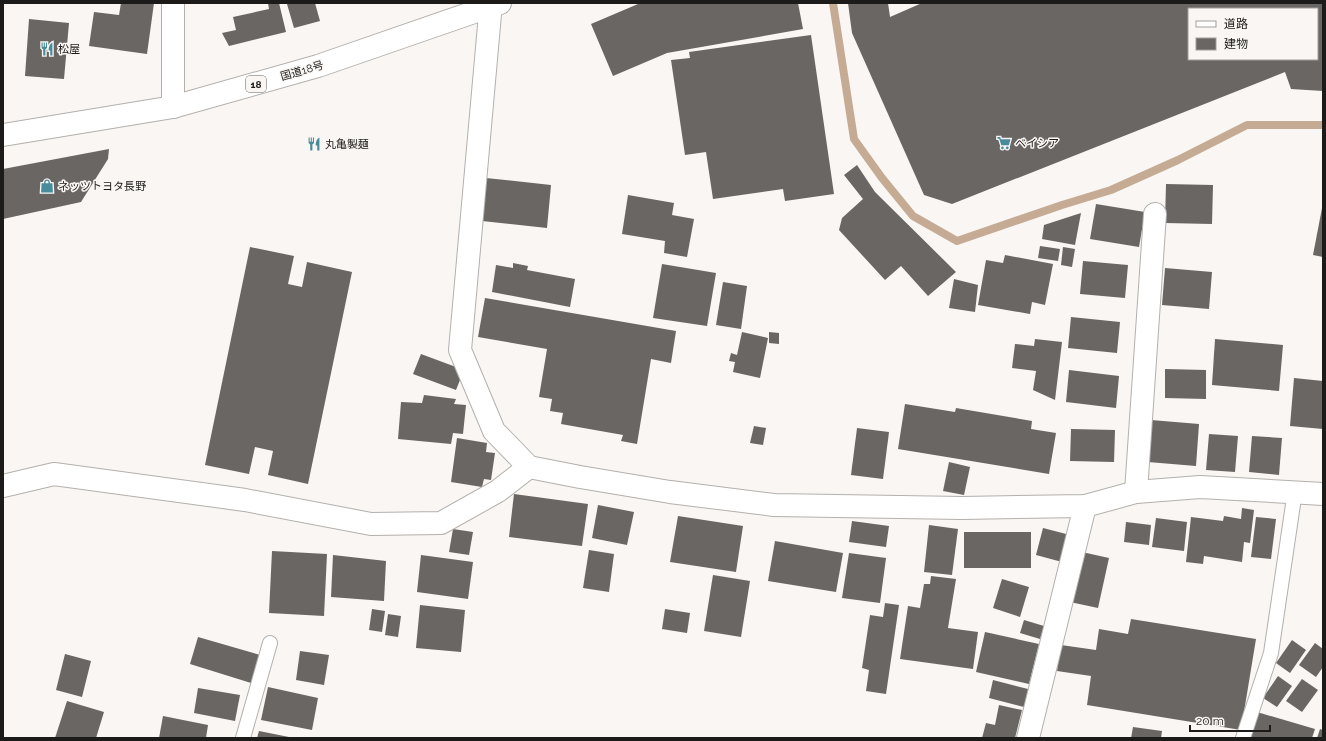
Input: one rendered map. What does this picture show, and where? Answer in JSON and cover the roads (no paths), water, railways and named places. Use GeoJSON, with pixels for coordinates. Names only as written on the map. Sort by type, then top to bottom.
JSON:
{"type":"FeatureCollection","features":[{"type":"Feature","properties":{"kind":"main road"},"geometry":{"type":"LineString","coordinates":[[173,3],[173,107]]}},
{"type":"Feature","properties":{"kind":"main road"},"geometry":{"type":"LineString","coordinates":[[494,4],[460,350],[494,431],[530,467],[670,492],[774,505],[962,508],[1085,506],[1136,492],[1200,487],[1295,491],[1323,494]]}},
{"type":"Feature","properties":{"kind":"main road","name":"国道18号"},"geometry":{"type":"LineString","coordinates":[[3,135],[173,107],[318,66],[494,4]]}},
{"type":"Feature","properties":{"kind":"main road"},"geometry":{"type":"LineString","coordinates":[[1136,492],[1155,214]]}},
{"type":"Feature","properties":{"kind":"main road"},"geometry":{"type":"LineString","coordinates":[[3,486],[54,474],[245,500],[371,524],[441,523],[498,491],[530,467]]}},
{"type":"Feature","properties":{"kind":"main road"},"geometry":{"type":"LineString","coordinates":[[1028,738],[1085,506]]}},
{"type":"Feature","properties":{"kind":"lane"},"geometry":{"type":"LineString","coordinates":[[1243,738],[1271,653],[1295,491]]}},
{"type":"Feature","properties":{"kind":"lane"},"geometry":{"type":"LineString","coordinates":[[243,738],[270,643]]}},
{"type":"Feature","properties":{"kind":"waterway"},"geometry":{"type":"LineString","coordinates":[[833,3],[854,139],[882,178],[913,216],[957,241],[1111,190],[1178,160],[1247,125],[1323,125]]}},
{"type":"Feature","properties":{"kind":"place","name":"松屋"},"geometry":{"type":"Point","coordinates":[47,49]}},
{"type":"Feature","properties":{"kind":"place","name":"ベイシア"},"geometry":{"type":"Point","coordinates":[1004,143]}},
{"type":"Feature","properties":{"kind":"place","name":"丸亀製麺"},"geometry":{"type":"Point","coordinates":[314,144]}},
{"type":"Feature","properties":{"kind":"place","name":"ネッツトヨタ長野"},"geometry":{"type":"Point","coordinates":[47,186]}}]}
